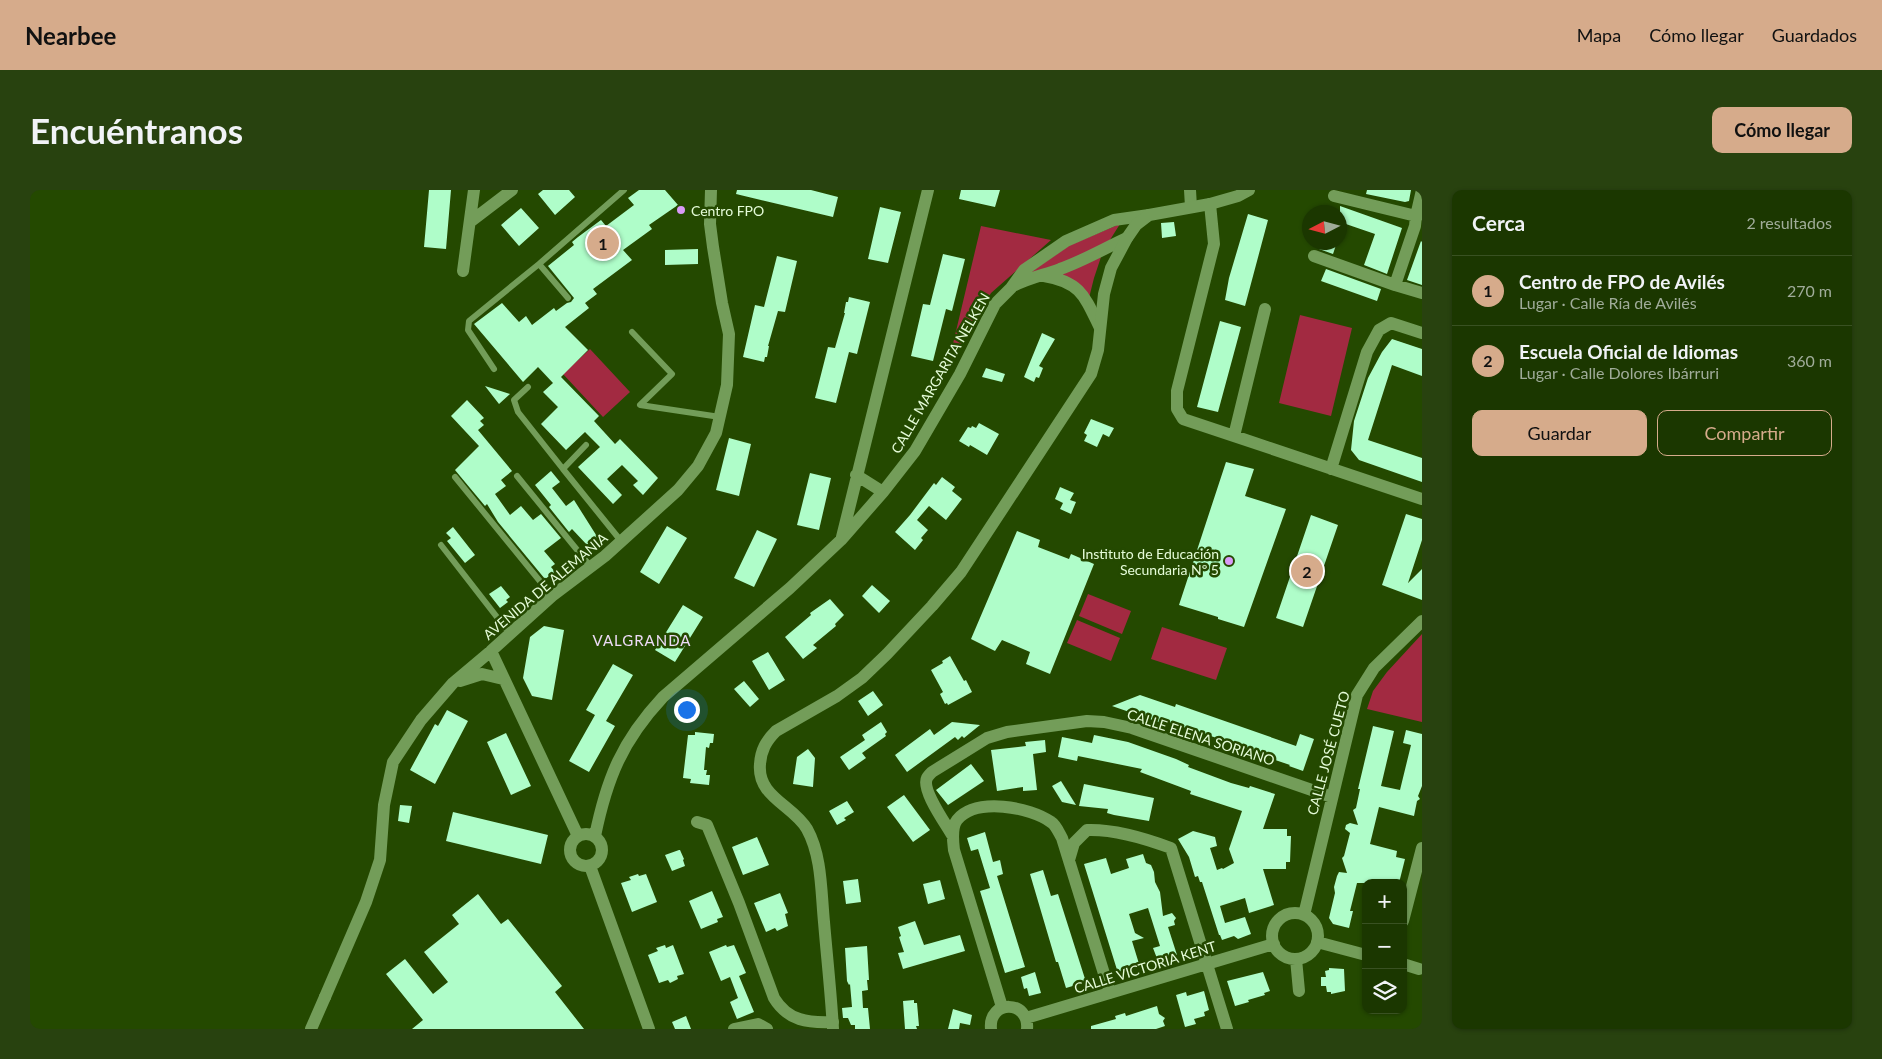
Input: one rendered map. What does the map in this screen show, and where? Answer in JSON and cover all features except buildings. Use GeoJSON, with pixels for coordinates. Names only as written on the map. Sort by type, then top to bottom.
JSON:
{"type":"FeatureCollection","features":[{"type":"Feature","properties":{"kind":"street"},"geometry":{"type":"LineString","coordinates":[[463,271],[474,190]]}},
{"type":"Feature","properties":{"kind":"street"},"geometry":{"type":"LineString","coordinates":[[470,222],[512,190]]}},
{"type":"Feature","properties":{"kind":"street","name":"AVENIDA DE ALEMANIA"},"geometry":{"type":"LineString","coordinates":[[311,1029],[366,902],[380,860],[384,805],[393,762],[421,720],[453,683],[552,596],[621,541],[678,490],[698,466],[716,433],[727,385],[729,334],[722,303],[710,224],[711,190]]}},
{"type":"Feature","properties":{"kind":"street"},"geometry":{"type":"LineString","coordinates":[[841,540],[928,190]]}},
{"type":"Feature","properties":{"kind":"street"},"geometry":{"type":"LineString","coordinates":[[1190,190],[1191,207]]}},
{"type":"Feature","properties":{"kind":"street","name":"CALLE MARGARITA NELKEN"},"geometry":{"type":"LineString","coordinates":[[595,836],[600,813],[613,773],[627,742],[645,717],[663,697],[782,595],[841,540],[883,492],[915,451],[960,374],[995,304],[1011,288],[1024,270],[1066,241],[1114,220],[1210,204],[1238,196],[1249,190]]}},
{"type":"Feature","properties":{"kind":"street"},"geometry":{"type":"LineString","coordinates":[[1395,285],[1419,223],[1422,190]]}},
{"type":"Feature","properties":{"kind":"street"},"geometry":{"type":"LineString","coordinates":[[1334,196],[1419,223]]}},
{"type":"Feature","properties":{"kind":"street"},"geometry":{"type":"LineString","coordinates":[[1210,204],[1213,216],[1214,244],[1177,390],[1177,409],[1183,419],[1422,499]]}},
{"type":"Feature","properties":{"kind":"street"},"geometry":{"type":"LineString","coordinates":[[697,822],[708,825],[739,902],[774,998],[780,1008],[794,1018],[833,1026],[820,879],[814,847],[806,828],[792,812],[770,795],[762,782],[760,769],[761,751],[768,738],[780,728],[837,696],[862,678],[893,648],[961,572],[1091,374],[1098,350],[1104,294],[1111,268],[1136,225],[1149,215]]}},
{"type":"Feature","properties":{"kind":"street"},"geometry":{"type":"LineString","coordinates":[[1011,288],[1026,280],[1087,258],[1127,238]]}},
{"type":"Feature","properties":{"kind":"street"},"geometry":{"type":"LineString","coordinates":[[1314,256],[1422,293]]}},
{"type":"Feature","properties":{"kind":"street"},"geometry":{"type":"LineString","coordinates":[[1042,275],[1060,278],[1080,291],[1100,328]]}},
{"type":"Feature","properties":{"kind":"street"},"geometry":{"type":"LineString","coordinates":[[1234,436],[1265,309]]}},
{"type":"Feature","properties":{"kind":"street"},"geometry":{"type":"LineString","coordinates":[[1331,469],[1366,352],[1379,330],[1391,323],[1422,333]]}},
{"type":"Feature","properties":{"kind":"street"},"geometry":{"type":"LineString","coordinates":[[856,475],[883,492]]}},
{"type":"Feature","properties":{"kind":"street","name":"CALLE JOSÉ CUETO"},"geometry":{"type":"LineString","coordinates":[[1304,914],[1356,695],[1374,668],[1422,621]]}},
{"type":"Feature","properties":{"kind":"street"},"geometry":{"type":"LineString","coordinates":[[491,651],[578,836]]}},
{"type":"Feature","properties":{"kind":"street"},"geometry":{"type":"LineString","coordinates":[[453,683],[482,674],[503,679]]}},
{"type":"Feature","properties":{"kind":"street","name":"CALLE ELENA SORIANO"},"geometry":{"type":"LineString","coordinates":[[952,835],[925,785],[926,778],[932,772],[988,738],[1006,732],[1087,720],[1132,728],[1332,797]]}},
{"type":"Feature","properties":{"kind":"street"},"geometry":{"type":"LineString","coordinates":[[1002,1007],[954,850],[952,835],[957,821],[970,811],[986,806],[1037,814],[1053,823],[1062,838],[1110,993]]}},
{"type":"Feature","properties":{"kind":"street"},"geometry":{"type":"LineString","coordinates":[[1069,860],[1074,842],[1087,830],[1100,830],[1158,843],[1171,848],[1227,1029]]}},
{"type":"Feature","properties":{"kind":"street"},"geometry":{"type":"LineString","coordinates":[[588,834],[595,836],[601,843],[602,855],[597,862],[590,866],[582,866],[573,859],[570,852],[571,846],[578,836],[588,834]]}},
{"type":"Feature","properties":{"kind":"street"},"geometry":{"type":"LineString","coordinates":[[1407,906],[1422,848]]}},
{"type":"Feature","properties":{"kind":"street"},"geometry":{"type":"LineString","coordinates":[[590,866],[649,1029]]}},
{"type":"Feature","properties":{"kind":"street"},"geometry":{"type":"LineString","coordinates":[[1296,913],[1304,914],[1316,925],[1317,942],[1308,956],[1296,959],[1287,958],[1280,954],[1272,936],[1279,919],[1296,913]]}},
{"type":"Feature","properties":{"kind":"street"},"geometry":{"type":"LineString","coordinates":[[1317,942],[1362,954]]}},
{"type":"Feature","properties":{"kind":"street","name":"CALLE VICTORIA KENT"},"geometry":{"type":"LineString","coordinates":[[1026,1024],[1110,993],[1274,944]]}},
{"type":"Feature","properties":{"kind":"street"},"geometry":{"type":"LineString","coordinates":[[1296,959],[1299,990]]}},
{"type":"Feature","properties":{"kind":"street"},"geometry":{"type":"LineString","coordinates":[[1407,965],[1419,968]]}},
{"type":"Feature","properties":{"kind":"street"},"geometry":{"type":"LineString","coordinates":[[991,1029],[990,1021],[994,1014],[1002,1007],[1012,1006],[1018,1008],[1026,1024]]}},
{"type":"Feature","properties":{"kind":"street"},"geometry":{"type":"LineString","coordinates":[[734,1029],[758,1024],[767,1029]]}},
{"type":"Feature","properties":{"kind":"lane"},"geometry":{"type":"LineString","coordinates":[[494,369],[468,330],[469,321],[540,264],[624,190]]}},
{"type":"Feature","properties":{"kind":"lane"},"geometry":{"type":"LineString","coordinates":[[540,264],[568,298]]}},
{"type":"Feature","properties":{"kind":"lane"},"geometry":{"type":"LineString","coordinates":[[632,332],[672,374],[640,405],[720,417]]}},
{"type":"Feature","properties":{"kind":"lane"},"geometry":{"type":"LineString","coordinates":[[528,387],[514,400],[518,412],[621,541]]}},
{"type":"Feature","properties":{"kind":"lane"},"geometry":{"type":"LineString","coordinates":[[563,469],[586,445]]}},
{"type":"Feature","properties":{"kind":"lane"},"geometry":{"type":"LineString","coordinates":[[516,476],[590,567]]}},
{"type":"Feature","properties":{"kind":"lane"},"geometry":{"type":"LineString","coordinates":[[455,477],[552,596]]}},
{"type":"Feature","properties":{"kind":"lane"},"geometry":{"type":"LineString","coordinates":[[441,545],[510,634]]}},
{"type":"Feature","properties":{"kind":"shaded area"},"geometry":{"type":"Polygon","coordinates":[[[1120,224],[1108,243],[1079,259],[1022,278],[1070,245],[1120,224]]]}},
{"type":"Feature","properties":{"kind":"shaded area"},"geometry":{"type":"Polygon","coordinates":[[[981,226],[1051,240],[991,293],[947,369],[981,226]]]}},
{"type":"Feature","properties":{"kind":"shaded area"},"geometry":{"type":"Polygon","coordinates":[[[1101,257],[1089,298],[1059,275],[1101,257]]]}},
{"type":"Feature","properties":{"kind":"shaded area"},"geometry":{"type":"Polygon","coordinates":[[[1300,315],[1352,328],[1331,416],[1279,403],[1300,315]]]}},
{"type":"Feature","properties":{"kind":"shaded area"},"geometry":{"type":"Polygon","coordinates":[[[590,349],[630,392],[603,417],[563,374],[590,349]]]}},
{"type":"Feature","properties":{"kind":"shaded area"},"geometry":{"type":"Polygon","coordinates":[[[1088,594],[1131,611],[1122,634],[1079,616],[1088,594]]]}},
{"type":"Feature","properties":{"kind":"shaded area"},"geometry":{"type":"Polygon","coordinates":[[[1077,620],[1120,638],[1111,661],[1067,643],[1077,620]]]}},
{"type":"Feature","properties":{"kind":"shaded area"},"geometry":{"type":"Polygon","coordinates":[[[1162,627],[1227,648],[1216,680],[1151,659],[1162,627]]]}},
{"type":"Feature","properties":{"kind":"shaded area"},"geometry":{"type":"Polygon","coordinates":[[[1422,634],[1422,722],[1367,709],[1373,691],[1387,672],[1422,634]]]}},
{"type":"Feature","properties":{"kind":"place","name":"Centro FPO"},"geometry":{"type":"Point","coordinates":[681,210]}},
{"type":"Feature","properties":{"kind":"place","name":"Centro de FPO de Avilés"},"geometry":{"type":"Point","coordinates":[603,243]}},
{"type":"Feature","properties":{"kind":"place","name":"Instituto de Educación Secundaria Nº 5"},"geometry":{"type":"Point","coordinates":[1229,561]}},
{"type":"Feature","properties":{"kind":"place","name":"Escuela Oficial de Idiomas"},"geometry":{"type":"Point","coordinates":[1307,571]}},
{"type":"Feature","properties":{"kind":"district","name":"VALGRANDA"},"geometry":{"type":"Point","coordinates":[642,640]}}]}
